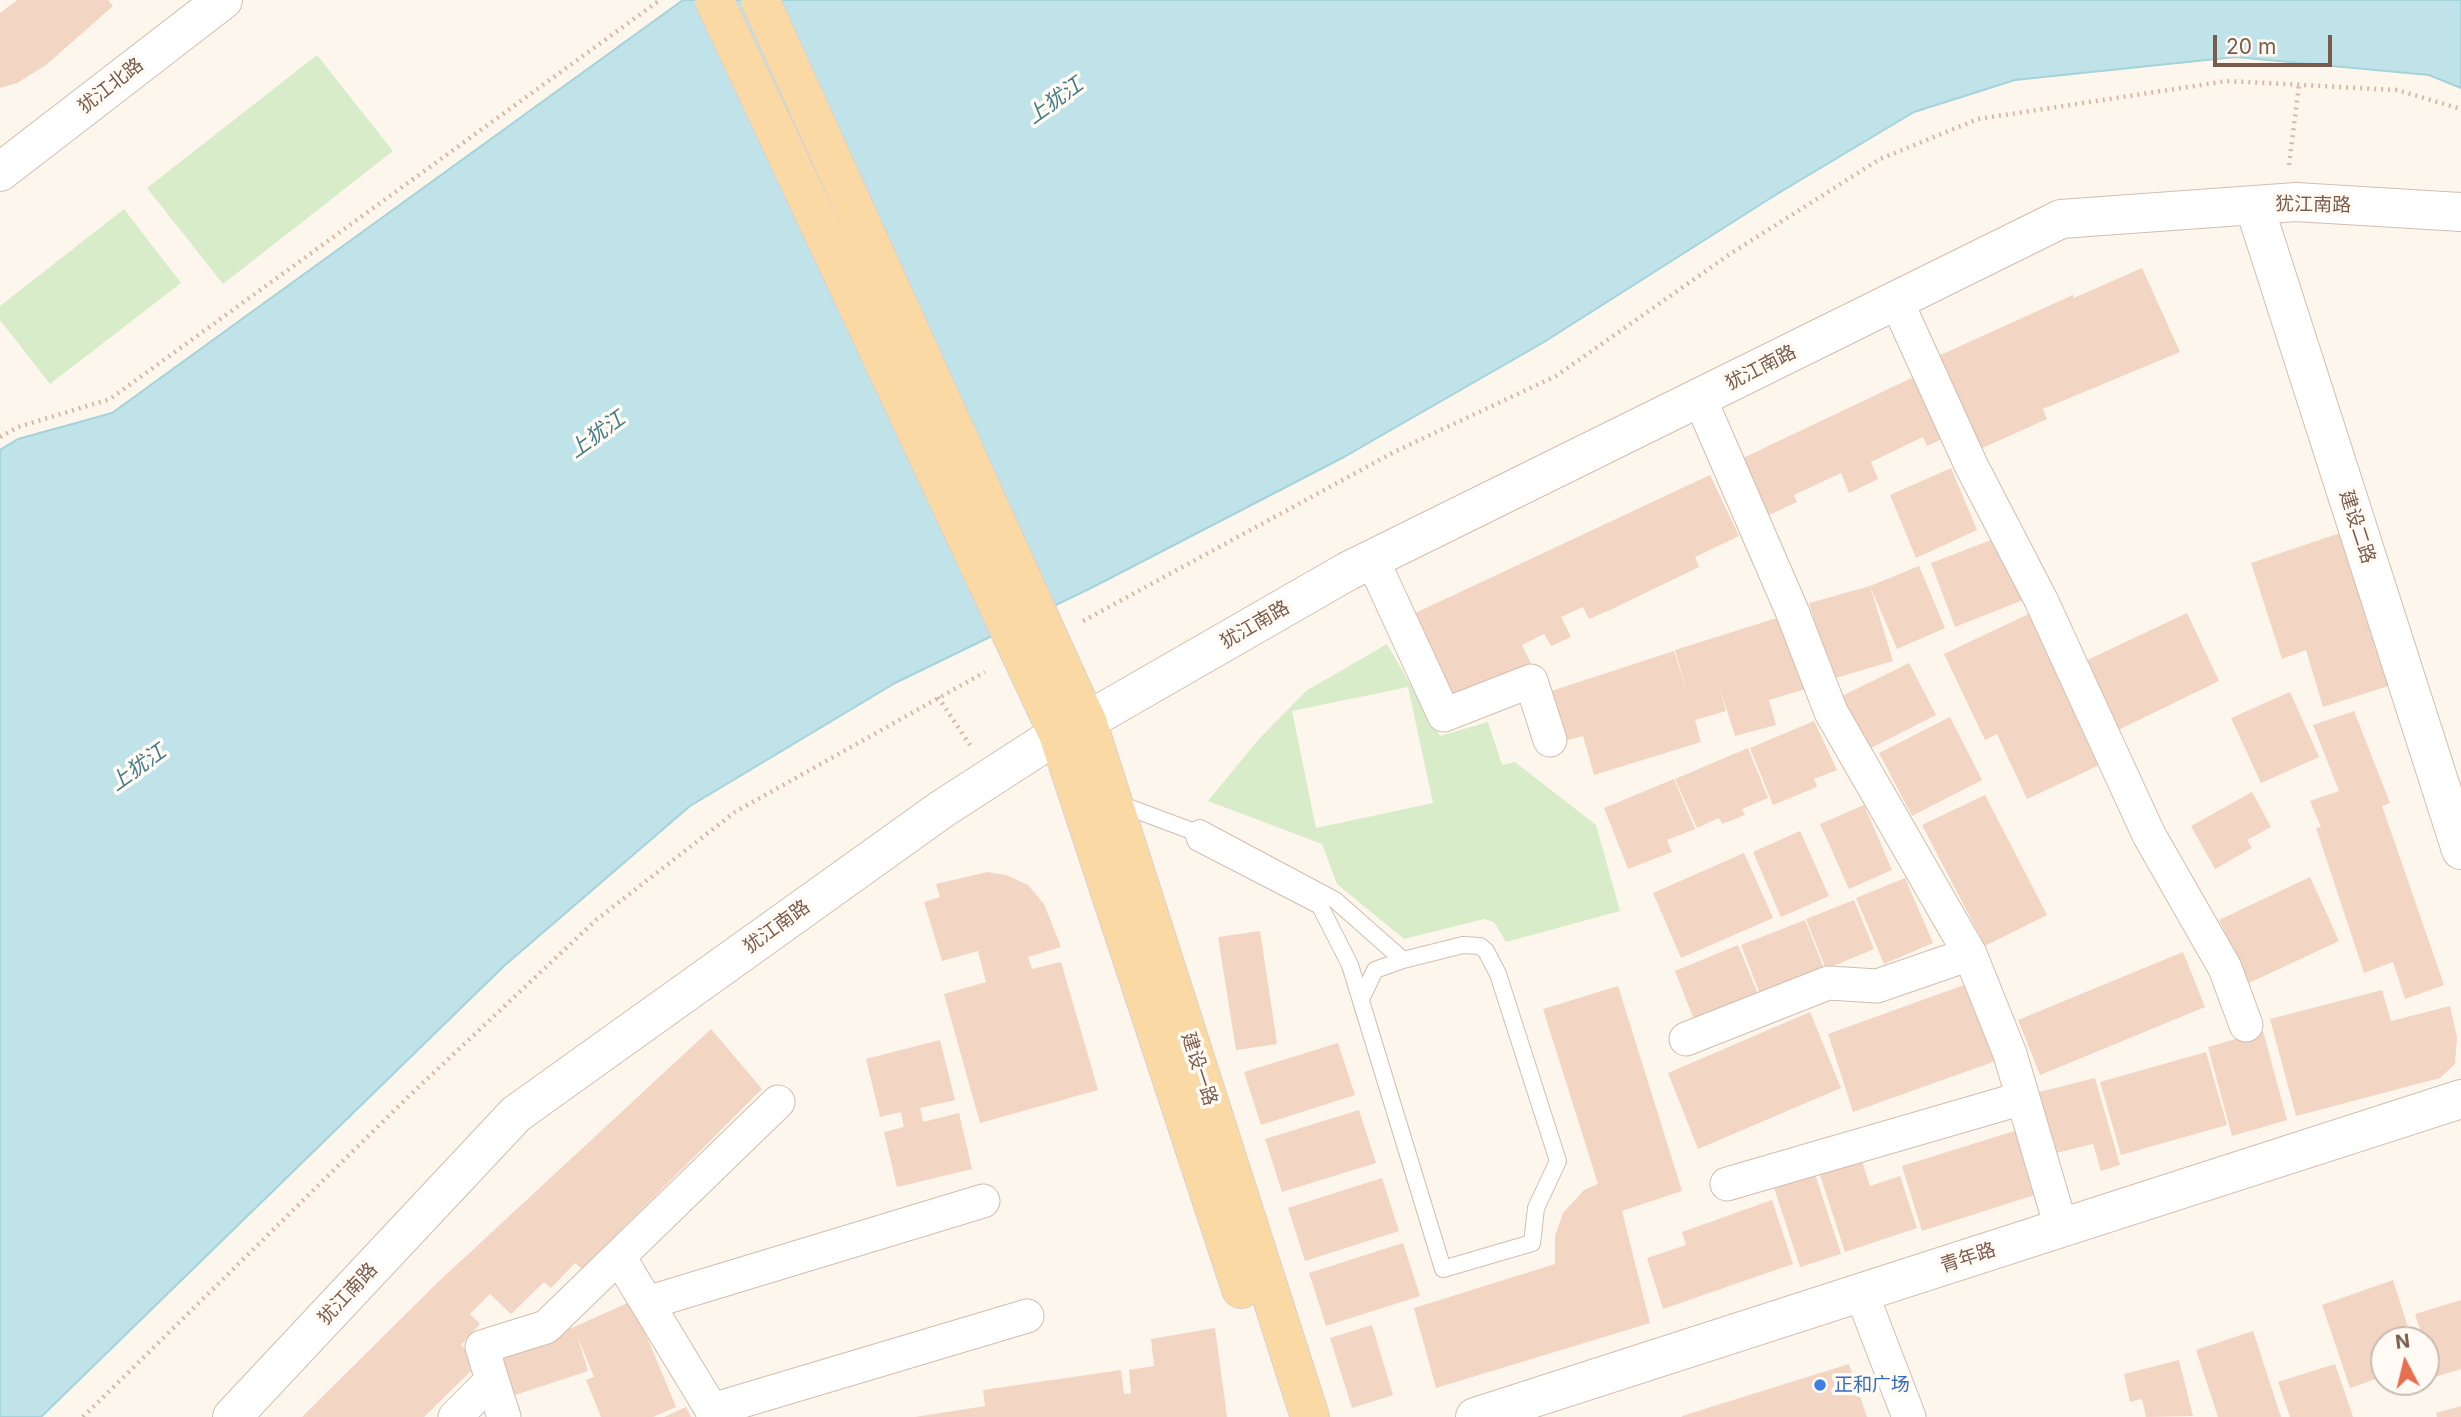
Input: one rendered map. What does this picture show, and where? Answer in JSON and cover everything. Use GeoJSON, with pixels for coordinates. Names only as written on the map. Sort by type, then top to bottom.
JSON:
{"type":"FeatureCollection","features":[{"type":"Feature","properties":{"kind":"main road"},"geometry":{"type":"LineString","coordinates":[[714,0],[1067,715]]}},
{"type":"Feature","properties":{"kind":"main road"},"geometry":{"type":"LineString","coordinates":[[760,0],[1067,715],[1283,1417]]}},
{"type":"Feature","properties":{"kind":"main road","name":"建设一路"},"geometry":{"type":"LineString","coordinates":[[1067,715],[1113,801],[1310,1417]]}},
{"type":"Feature","properties":{"kind":"street","name":"犹江北路"},"geometry":{"type":"LineString","coordinates":[[0,172],[223,0]]}},
{"type":"Feature","properties":{"kind":"street","name":"犹江南路"},"geometry":{"type":"LineString","coordinates":[[232,1417],[516,1114],[942,809],[1067,715],[1372,559],[2061,219],[2296,202],[2461,212]]}},
{"type":"Feature","properties":{"kind":"street","name":"建设二路"},"geometry":{"type":"LineString","coordinates":[[2254,205],[2461,850]]}},
{"type":"Feature","properties":{"kind":"street"},"geometry":{"type":"LineString","coordinates":[[1896,300],[1971,465],[2041,600],[2149,835],[2225,968],[2246,1025]]}},
{"type":"Feature","properties":{"kind":"street"},"geometry":{"type":"LineString","coordinates":[[1700,399],[1792,611],[1831,712],[1970,954],[2010,1054],[2061,1227]]}},
{"type":"Feature","properties":{"kind":"street"},"geometry":{"type":"LineString","coordinates":[[1372,559],[1444,715],[1531,681],[1549,740]]}},
{"type":"Feature","properties":{"kind":"street"},"geometry":{"type":"LineString","coordinates":[[1686,1039],[1828,984],[1877,986],[1970,954]]}},
{"type":"Feature","properties":{"kind":"street"},"geometry":{"type":"LineString","coordinates":[[1727,1184],[2023,1098]]}},
{"type":"Feature","properties":{"kind":"street","name":"青年路"},"geometry":{"type":"LineString","coordinates":[[1475,1417],[2461,1099]]}},
{"type":"Feature","properties":{"kind":"street"},"geometry":{"type":"LineString","coordinates":[[504,1417],[482,1347],[546,1327],[778,1102]]}},
{"type":"Feature","properties":{"kind":"street"},"geometry":{"type":"LineString","coordinates":[[647,1303],[983,1201]]}},
{"type":"Feature","properties":{"kind":"street"},"geometry":{"type":"LineString","coordinates":[[619,1257],[712,1413],[1027,1316]]}},
{"type":"Feature","properties":{"kind":"street"},"geometry":{"type":"LineString","coordinates":[[1861,1292],[1909,1417]]}},
{"type":"Feature","properties":{"kind":"street"},"geometry":{"type":"LineString","coordinates":[[455,1417],[492,1380]]}},
{"type":"Feature","properties":{"kind":"lane"},"geometry":{"type":"LineString","coordinates":[[1113,801],[1192,831],[1200,828],[1335,900],[1403,960]]}},
{"type":"Feature","properties":{"kind":"lane"},"geometry":{"type":"LineString","coordinates":[[1192,831],[1196,842],[1320,906],[1350,965],[1443,1269],[1532,1243],[1536,1209],[1558,1161],[1491,957],[1480,946],[1473,944],[1403,960],[1375,970],[1361,999]]}},
{"type":"Feature","properties":{"kind":"path"},"geometry":{"type":"LineString","coordinates":[[0,437],[18,427],[110,399],[660,0]]}},
{"type":"Feature","properties":{"kind":"path"},"geometry":{"type":"LineString","coordinates":[[2288,176],[2299,85]]}},
{"type":"Feature","properties":{"kind":"path"},"geometry":{"type":"LineString","coordinates":[[937,696],[972,747]]}},
{"type":"Feature","properties":{"kind":"green space"},"geometry":{"type":"Polygon","coordinates":[[[317,55],[393,151],[223,284],[147,188],[317,55]]]}},
{"type":"Feature","properties":{"kind":"green space"},"geometry":{"type":"Polygon","coordinates":[[[124,209],[181,283],[50,384],[0,320],[0,306],[124,209]]]}},
{"type":"Feature","properties":{"kind":"green space"},"geometry":{"type":"Polygon","coordinates":[[[1387,644],[1440,736],[1488,722],[1502,765],[1515,762],[1596,825],[1620,911],[1506,942],[1494,922],[1484,919],[1404,939],[1337,884],[1322,844],[1208,801],[1258,740],[1306,691],[1387,644]],[[1408,687],[1292,711],[1316,828],[1433,803],[1408,687]]]}},
{"type":"Feature","properties":{"kind":"water","name":"上犹江"},"geometry":{"type":"Polygon","coordinates":[[[683,0],[2461,0],[2461,88],[2429,75],[2235,57],[2015,80],[1914,112],[1777,194],[1544,342],[1344,457],[1093,587],[895,683],[690,806],[504,966],[41,1417],[0,1417],[0,450],[18,439],[112,413],[683,0]]]}},
{"type":"Feature","properties":{"kind":"building"},"geometry":{"type":"Polygon","coordinates":[[[17,0],[108,0],[113,6],[46,65],[17,83],[0,88],[0,13],[17,0]]]}},
{"type":"Feature","properties":{"kind":"building"},"geometry":{"type":"Polygon","coordinates":[[[2142,268],[2180,352],[2043,409],[2047,419],[1980,449],[1938,356],[2073,295],[2074,298],[2142,268]]]}},
{"type":"Feature","properties":{"kind":"building"},"geometry":{"type":"Polygon","coordinates":[[[1920,374],[1948,436],[1927,446],[1923,437],[1871,462],[1878,479],[1849,493],[1841,473],[1794,495],[1797,502],[1769,515],[1743,458],[1920,374]]]}},
{"type":"Feature","properties":{"kind":"building"},"geometry":{"type":"Polygon","coordinates":[[[1951,468],[1977,530],[1916,558],[1890,495],[1951,468]]]}},
{"type":"Feature","properties":{"kind":"building"},"geometry":{"type":"Polygon","coordinates":[[[1710,475],[1739,536],[1695,557],[1699,567],[1610,610],[1589,619],[1583,607],[1561,617],[1571,637],[1551,646],[1544,634],[1522,645],[1533,668],[1453,704],[1411,615],[1710,475]]]}},
{"type":"Feature","properties":{"kind":"building"},"geometry":{"type":"Polygon","coordinates":[[[2343,532],[2394,684],[2323,707],[2306,650],[2282,659],[2251,563],[2343,532]]]}},
{"type":"Feature","properties":{"kind":"building"},"geometry":{"type":"Polygon","coordinates":[[[1999,537],[2023,600],[1955,627],[1931,563],[1999,537]]]}},
{"type":"Feature","properties":{"kind":"building"},"geometry":{"type":"Polygon","coordinates":[[[1919,566],[1945,628],[1897,649],[1870,586],[1919,566]]]}},
{"type":"Feature","properties":{"kind":"building"},"geometry":{"type":"Polygon","coordinates":[[[1870,586],[1893,661],[1832,679],[1809,603],[1870,586]]]}},
{"type":"Feature","properties":{"kind":"building"},"geometry":{"type":"Polygon","coordinates":[[[2037,610],[2108,761],[2027,799],[1997,734],[1985,740],[1944,654],[2037,610]]]}},
{"type":"Feature","properties":{"kind":"building"},"geometry":{"type":"Polygon","coordinates":[[[2187,613],[2219,681],[2116,731],[2083,662],[2187,613]]]}},
{"type":"Feature","properties":{"kind":"building"},"geometry":{"type":"Polygon","coordinates":[[[1783,616],[1809,688],[1769,700],[1776,725],[1735,736],[1718,682],[1726,711],[1695,720],[1701,742],[1594,775],[1583,736],[1564,741],[1548,692],[1674,651],[1688,696],[1675,650],[1783,616]]]}},
{"type":"Feature","properties":{"kind":"building"},"geometry":{"type":"Polygon","coordinates":[[[1909,663],[1936,715],[1865,751],[1838,698],[1909,663]]]}},
{"type":"Feature","properties":{"kind":"building"},"geometry":{"type":"Polygon","coordinates":[[[2290,692],[2319,757],[2261,783],[2231,718],[2290,692]]]}},
{"type":"Feature","properties":{"kind":"building"},"geometry":{"type":"Polygon","coordinates":[[[2354,711],[2390,803],[2382,806],[2444,985],[2405,999],[2393,962],[2364,973],[2316,828],[2321,827],[2310,801],[2339,791],[2313,725],[2354,711]]]}},
{"type":"Feature","properties":{"kind":"building"},"geometry":{"type":"Polygon","coordinates":[[[1950,717],[1982,780],[1912,816],[1879,753],[1950,717]]]}},
{"type":"Feature","properties":{"kind":"building"},"geometry":{"type":"Polygon","coordinates":[[[1814,721],[1837,770],[1814,779],[1817,787],[1773,805],[1750,748],[1814,721]]]}},
{"type":"Feature","properties":{"kind":"building"},"geometry":{"type":"Polygon","coordinates":[[[1748,748],[1768,798],[1742,809],[1745,815],[1722,824],[1719,818],[1697,828],[1675,779],[1748,748]]]}},
{"type":"Feature","properties":{"kind":"building"},"geometry":{"type":"Polygon","coordinates":[[[1674,779],[1695,829],[1667,840],[1672,852],[1628,869],[1604,808],[1674,779]]]}},
{"type":"Feature","properties":{"kind":"building"},"geometry":{"type":"Polygon","coordinates":[[[2252,792],[2271,827],[2247,840],[2252,848],[2215,869],[2191,826],[2252,792]]]}},
{"type":"Feature","properties":{"kind":"building"},"geometry":{"type":"Polygon","coordinates":[[[1985,795],[2047,915],[1985,946],[1922,825],[1985,795]]]}},
{"type":"Feature","properties":{"kind":"building"},"geometry":{"type":"Polygon","coordinates":[[[1864,805],[1892,870],[1849,889],[1820,824],[1864,805]]]}},
{"type":"Feature","properties":{"kind":"building"},"geometry":{"type":"Polygon","coordinates":[[[1800,831],[1829,896],[1781,917],[1753,852],[1800,831]]]}},
{"type":"Feature","properties":{"kind":"building"},"geometry":{"type":"Polygon","coordinates":[[[1744,853],[1773,918],[1681,958],[1653,893],[1744,853]]]}},
{"type":"Feature","properties":{"kind":"building"},"geometry":{"type":"Polygon","coordinates":[[[987,872],[1006,875],[1028,885],[1044,904],[1061,947],[1028,957],[1032,969],[1061,962],[1098,1090],[980,1123],[944,994],[986,982],[978,951],[942,961],[924,902],[940,897],[936,884],[987,872]]]}},
{"type":"Feature","properties":{"kind":"building"},"geometry":{"type":"Polygon","coordinates":[[[2310,877],[2339,941],[2249,983],[2219,920],[2310,877]]]}},
{"type":"Feature","properties":{"kind":"building"},"geometry":{"type":"Polygon","coordinates":[[[1905,878],[1933,943],[1884,964],[1856,898],[1905,878]]]}},
{"type":"Feature","properties":{"kind":"building"},"geometry":{"type":"Polygon","coordinates":[[[1854,900],[1874,949],[1826,969],[1806,919],[1854,900]]]}},
{"type":"Feature","properties":{"kind":"building"},"geometry":{"type":"Polygon","coordinates":[[[1805,920],[1824,969],[1760,994],[1741,945],[1805,920]]]}},
{"type":"Feature","properties":{"kind":"building"},"geometry":{"type":"Polygon","coordinates":[[[1260,931],[1277,1044],[1236,1050],[1218,937],[1260,931]]]}},
{"type":"Feature","properties":{"kind":"building"},"geometry":{"type":"Polygon","coordinates":[[[1738,945],[1758,994],[1694,1020],[1675,971],[1738,945]]]}},
{"type":"Feature","properties":{"kind":"building"},"geometry":{"type":"Polygon","coordinates":[[[2183,952],[2205,1007],[2040,1075],[2018,1020],[2183,952]]]}},
{"type":"Feature","properties":{"kind":"building"},"geometry":{"type":"Polygon","coordinates":[[[1975,981],[2004,1058],[1853,1112],[1828,1034],[1975,981]]]}},
{"type":"Feature","properties":{"kind":"building"},"geometry":{"type":"Polygon","coordinates":[[[1618,986],[1682,1191],[1622,1211],[1650,1323],[1436,1388],[1414,1308],[1555,1264],[1555,1236],[1563,1213],[1584,1190],[1598,1184],[1543,1009],[1618,986]]]}},
{"type":"Feature","properties":{"kind":"building"},"geometry":{"type":"Polygon","coordinates":[[[2382,990],[2391,1021],[2450,1006],[2457,1037],[2455,1064],[2440,1078],[2296,1116],[2270,1019],[2382,990]]]}},
{"type":"Feature","properties":{"kind":"building"},"geometry":{"type":"Polygon","coordinates":[[[1810,1012],[1841,1088],[1698,1149],[1668,1073],[1810,1012]]]}},
{"type":"Feature","properties":{"kind":"building"},"geometry":{"type":"Polygon","coordinates":[[[711,1029],[762,1089],[582,1269],[575,1263],[551,1288],[544,1282],[511,1314],[490,1294],[470,1314],[480,1324],[461,1345],[479,1363],[424,1417],[302,1417],[437,1283],[711,1029]]]}},
{"type":"Feature","properties":{"kind":"building"},"geometry":{"type":"Polygon","coordinates":[[[2263,1031],[2287,1120],[2232,1136],[2208,1047],[2263,1031]]]}},
{"type":"Feature","properties":{"kind":"building"},"geometry":{"type":"Polygon","coordinates":[[[940,1040],[955,1100],[920,1108],[923,1122],[959,1113],[972,1169],[897,1187],[884,1132],[904,1127],[901,1112],[880,1117],[866,1059],[940,1040]]]}},
{"type":"Feature","properties":{"kind":"building"},"geometry":{"type":"Polygon","coordinates":[[[1338,1043],[1355,1095],[1261,1125],[1244,1072],[1338,1043]]]}},
{"type":"Feature","properties":{"kind":"building"},"geometry":{"type":"Polygon","coordinates":[[[2206,1052],[2227,1125],[2121,1155],[2100,1082],[2206,1052]]]}},
{"type":"Feature","properties":{"kind":"building"},"geometry":{"type":"Polygon","coordinates":[[[2095,1078],[2120,1165],[2101,1171],[2093,1144],[2048,1155],[2031,1094],[2095,1078]]]}},
{"type":"Feature","properties":{"kind":"building"},"geometry":{"type":"Polygon","coordinates":[[[1359,1110],[1376,1163],[1282,1192],[1265,1139],[1359,1110]]]}},
{"type":"Feature","properties":{"kind":"building"},"geometry":{"type":"Polygon","coordinates":[[[2024,1128],[2044,1192],[1922,1231],[1902,1166],[2024,1128]]]}},
{"type":"Feature","properties":{"kind":"building"},"geometry":{"type":"Polygon","coordinates":[[[1861,1158],[1870,1186],[1900,1176],[1917,1228],[1845,1252],[1819,1172],[1861,1158]]]}},
{"type":"Feature","properties":{"kind":"building"},"geometry":{"type":"Polygon","coordinates":[[[1815,1174],[1841,1254],[1800,1267],[1774,1188],[1815,1174]]]}},
{"type":"Feature","properties":{"kind":"building"},"geometry":{"type":"Polygon","coordinates":[[[1382,1178],[1399,1231],[1305,1261],[1288,1208],[1382,1178]]]}},
{"type":"Feature","properties":{"kind":"building"},"geometry":{"type":"Polygon","coordinates":[[[1772,1200],[1793,1264],[1663,1309],[1647,1258],[1686,1245],[1682,1232],[1772,1200]]]}},
{"type":"Feature","properties":{"kind":"building"},"geometry":{"type":"Polygon","coordinates":[[[1403,1243],[1420,1296],[1326,1326],[1309,1273],[1403,1243]]]}},
{"type":"Feature","properties":{"kind":"building"},"geometry":{"type":"Polygon","coordinates":[[[2393,1280],[2408,1326],[2370,1326],[2370,1381],[2350,1388],[2322,1305],[2393,1280]]]}},
{"type":"Feature","properties":{"kind":"building"},"geometry":{"type":"Polygon","coordinates":[[[2461,1300],[2461,1369],[2440,1375],[2440,1326],[2419,1326],[2415,1314],[2461,1300]]]}},
{"type":"Feature","properties":{"kind":"building"},"geometry":{"type":"Polygon","coordinates":[[[632,1301],[676,1407],[653,1417],[601,1417],[586,1380],[594,1377],[577,1335],[588,1371],[515,1395],[500,1351],[574,1327],[632,1301]]]}},
{"type":"Feature","properties":{"kind":"building"},"geometry":{"type":"Polygon","coordinates":[[[1372,1325],[1393,1395],[1352,1408],[1330,1338],[1372,1325]]]}},
{"type":"Feature","properties":{"kind":"building"},"geometry":{"type":"Polygon","coordinates":[[[1215,1328],[1227,1417],[915,1417],[985,1406],[983,1390],[1121,1370],[1124,1394],[1131,1393],[1129,1370],[1154,1366],[1151,1339],[1215,1328]]]}},
{"type":"Feature","properties":{"kind":"building"},"geometry":{"type":"Polygon","coordinates":[[[2253,1331],[2281,1417],[2218,1417],[2196,1350],[2253,1331]]]}},
{"type":"Feature","properties":{"kind":"building"},"geometry":{"type":"Polygon","coordinates":[[[2179,1360],[2193,1416],[2146,1417],[2142,1399],[2130,1402],[2124,1374],[2179,1360]]]}},
{"type":"Feature","properties":{"kind":"building","name":"正和广场"},"geometry":{"type":"Polygon","coordinates":[[[1849,1364],[1867,1417],[1682,1417],[1682,1416],[1849,1364]]]}},
{"type":"Feature","properties":{"kind":"building"},"geometry":{"type":"Polygon","coordinates":[[[2335,1364],[2353,1417],[2290,1417],[2278,1382],[2335,1364]]]}},
{"type":"Feature","properties":{"kind":"building"},"geometry":{"type":"Polygon","coordinates":[[[2461,1406],[2461,1417],[2437,1417],[2436,1413],[2461,1406]]]}},
{"type":"Feature","properties":{"kind":"building"},"geometry":{"type":"Polygon","coordinates":[[[686,1407],[691,1417],[664,1417],[686,1407]]]}},
{"type":"Feature","properties":{"kind":"place","name":"正和广场"},"geometry":{"type":"Point","coordinates":[1820,1385]}}]}
